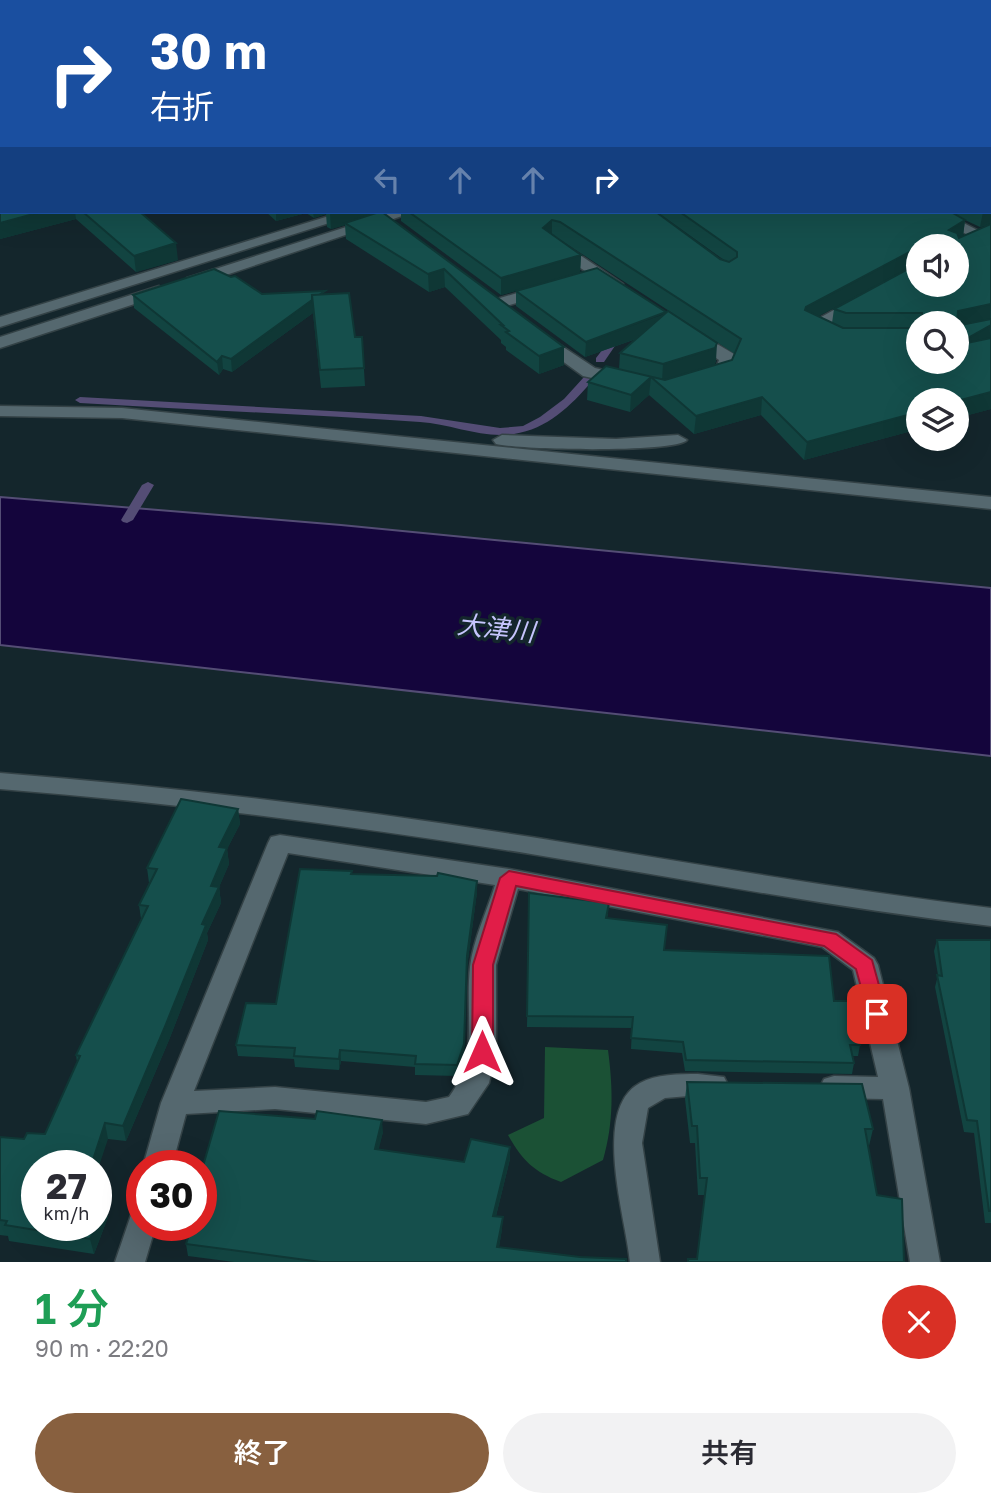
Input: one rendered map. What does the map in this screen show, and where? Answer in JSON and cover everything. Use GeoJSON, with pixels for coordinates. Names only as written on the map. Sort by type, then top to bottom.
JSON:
{"type":"FeatureCollection","features":[{"type":"Feature","properties":{"kind":"street"},"geometry":{"type":"LineString","coordinates":[[0,321],[337,214],[356,220]]}},
{"type":"Feature","properties":{"kind":"street"},"geometry":{"type":"LineString","coordinates":[[0,343],[356,220],[384,219],[401,214]]}},
{"type":"Feature","properties":{"kind":"street"},"geometry":{"type":"LineString","coordinates":[[935,214],[985,233]]}},
{"type":"Feature","properties":{"kind":"street"},"geometry":{"type":"LineString","coordinates":[[384,219],[404,234]]}},
{"type":"Feature","properties":{"kind":"street"},"geometry":{"type":"LineString","coordinates":[[969,241],[985,233]]}},
{"type":"Feature","properties":{"kind":"street"},"geometry":{"type":"LineString","coordinates":[[554,244],[632,296]]}},
{"type":"Feature","properties":{"kind":"street"},"geometry":{"type":"LineString","coordinates":[[599,274],[491,300],[589,372],[636,383]]}},
{"type":"Feature","properties":{"kind":"street"},"geometry":{"type":"LineString","coordinates":[[841,338],[813,326],[872,294]]}},
{"type":"Feature","properties":{"kind":"street"},"geometry":{"type":"LineString","coordinates":[[26,313],[45,328]]}},
{"type":"Feature","properties":{"kind":"street"},"geometry":{"type":"LineString","coordinates":[[677,324],[728,358],[724,371],[687,382]]}},
{"type":"Feature","properties":{"kind":"street"},"geometry":{"type":"LineString","coordinates":[[1,410],[122,413],[991,503]]}},
{"type":"Feature","properties":{"kind":"street"},"geometry":{"type":"LineString","coordinates":[[382,440],[433,435],[615,444],[678,440]]}},
{"type":"Feature","properties":{"kind":"street"},"geometry":{"type":"LineString","coordinates":[[0,781],[139,792],[527,846],[903,907],[991,917]]}},
{"type":"Feature","properties":{"kind":"street"},"geometry":{"type":"LineString","coordinates":[[162,1150],[175,1103],[280,843],[509,878],[829,939],[865,965],[895,1088],[925,1262]]}},
{"type":"Feature","properties":{"kind":"street"},"geometry":{"type":"LineString","coordinates":[[175,1103],[275,1098],[426,1114],[458,1106],[475,1083],[482,1052],[483,965],[509,878]]}},
{"type":"Feature","properties":{"kind":"street"},"geometry":{"type":"LineString","coordinates":[[645,1262],[645,1241],[627,1161],[632,1110],[646,1092],[681,1085],[734,1086]]}},
{"type":"Feature","properties":{"kind":"street"},"geometry":{"type":"LineString","coordinates":[[801,1087],[895,1088]]}},
{"type":"Feature","properties":{"kind":"street"},"geometry":{"type":"LineString","coordinates":[[130,1262],[136,1241]]}},
{"type":"Feature","properties":{"kind":"green space"},"geometry":{"type":"Polygon","coordinates":[[[545,1047],[608,1050],[610,1064],[611,1119],[603,1160],[561,1182],[543,1174],[530,1164],[508,1135],[544,1118],[545,1047]]]}},
{"type":"Feature","properties":{"kind":"water","name":"大津川"},"geometry":{"type":"Polygon","coordinates":[[[0,497],[341,525],[991,588],[991,756],[0,645],[0,497]]]}},
{"type":"Feature","properties":{"kind":"building"},"geometry":{"type":"Polygon","coordinates":[[[0,214],[34,214],[0,223],[0,214]]]}},
{"type":"Feature","properties":{"kind":"building"},"geometry":{"type":"Polygon","coordinates":[[[85,214],[142,214],[176,243],[134,256],[85,214]]]}},
{"type":"Feature","properties":{"kind":"building"},"geometry":{"type":"Polygon","coordinates":[[[373,214],[385,214],[564,347],[539,356],[506,332],[509,331],[444,269],[428,274],[345,223],[373,214]]]}},
{"type":"Feature","properties":{"kind":"building"},"geometry":{"type":"Polygon","coordinates":[[[412,214],[659,214],[720,259],[729,262],[737,257],[737,252],[683,214],[954,214],[965,220],[949,230],[957,234],[906,234],[906,254],[806,307],[805,310],[843,328],[906,328],[906,374],[969,374],[969,343],[991,338],[991,392],[969,398],[969,388],[906,388],[906,415],[807,442],[762,397],[696,416],[651,377],[631,395],[588,382],[606,366],[665,380],[732,360],[741,339],[560,222],[552,220],[543,228],[581,255],[501,278],[412,214]]]}},
{"type":"Feature","properties":{"kind":"building"},"geometry":{"type":"Polygon","coordinates":[[[991,224],[991,304],[958,311],[906,313],[846,313],[834,309],[906,270],[906,297],[969,297],[968,234],[991,224]]]}},
{"type":"Feature","properties":{"kind":"building"},"geometry":{"type":"Polygon","coordinates":[[[597,268],[666,312],[586,342],[516,291],[597,268]]]}},
{"type":"Feature","properties":{"kind":"building"},"geometry":{"type":"Polygon","coordinates":[[[214,269],[231,277],[235,276],[262,294],[325,291],[312,295],[312,300],[231,359],[222,356],[217,362],[133,295],[214,269]]]}},
{"type":"Feature","properties":{"kind":"building"},"geometry":{"type":"Polygon","coordinates":[[[349,293],[355,337],[362,337],[364,368],[320,370],[312,295],[349,293]]]}},
{"type":"Feature","properties":{"kind":"building"},"geometry":{"type":"Polygon","coordinates":[[[668,311],[717,343],[715,348],[663,364],[620,353],[668,311]]]}},
{"type":"Feature","properties":{"kind":"building"},"geometry":{"type":"Polygon","coordinates":[[[991,319],[991,325],[969,337],[969,323],[991,319]]]}},
{"type":"Feature","properties":{"kind":"building"},"geometry":{"type":"Polygon","coordinates":[[[181,799],[238,809],[219,847],[227,848],[211,886],[219,887],[202,924],[206,925],[123,1126],[105,1123],[96,1150],[21,1150],[21,1228],[5,1225],[7,1221],[0,1220],[0,1137],[24,1139],[27,1133],[45,1134],[80,1056],[76,1055],[148,906],[139,905],[157,869],[147,868],[181,799]]]}},
{"type":"Feature","properties":{"kind":"building"},"geometry":{"type":"Polygon","coordinates":[[[300,869],[352,871],[351,874],[437,876],[438,873],[477,881],[467,956],[464,1044],[457,1065],[415,1064],[416,1056],[340,1050],[339,1059],[294,1056],[295,1048],[236,1045],[246,1003],[276,1004],[300,869]]]}},
{"type":"Feature","properties":{"kind":"building"},"geometry":{"type":"Polygon","coordinates":[[[529,893],[609,903],[606,918],[667,925],[664,950],[829,956],[834,1001],[851,1001],[860,1045],[850,1045],[854,1063],[686,1060],[683,1042],[631,1038],[633,1017],[527,1016],[529,893]]]}},
{"type":"Feature","properties":{"kind":"building"},"geometry":{"type":"Polygon","coordinates":[[[937,940],[991,940],[991,1211],[977,1121],[967,1120],[937,975],[942,976],[937,940]]]}},
{"type":"Feature","properties":{"kind":"building"},"geometry":{"type":"Polygon","coordinates":[[[687,1082],[862,1084],[873,1129],[865,1129],[877,1195],[902,1199],[904,1262],[688,1262],[688,1259],[697,1259],[707,1178],[700,1178],[697,1126],[692,1126],[687,1082]]]}},
{"type":"Feature","properties":{"kind":"building"},"geometry":{"type":"Polygon","coordinates":[[[219,1111],[315,1119],[317,1111],[382,1120],[375,1149],[464,1162],[471,1139],[510,1147],[493,1216],[503,1217],[497,1247],[580,1257],[626,1259],[626,1262],[321,1262],[186,1244],[187,1241],[217,1241],[217,1150],[208,1150],[219,1111]]]}},
{"type":"Feature","properties":{"kind":"waterway"},"geometry":{"type":"LineString","coordinates":[[600,360],[616,338]]}},
{"type":"Feature","properties":{"kind":"waterway"},"geometry":{"type":"LineString","coordinates":[[80,400],[421,419],[500,432],[526,428],[544,419],[568,401],[588,379]]}},
{"type":"Feature","properties":{"kind":"waterway"},"geometry":{"type":"LineString","coordinates":[[127,520],[148,485]]}},
{"type":"Feature","properties":{"kind":"route"},"geometry":{"type":"LineString","coordinates":[[482,1052],[483,965],[509,878],[829,939],[865,965],[877,1014]]}}]}
